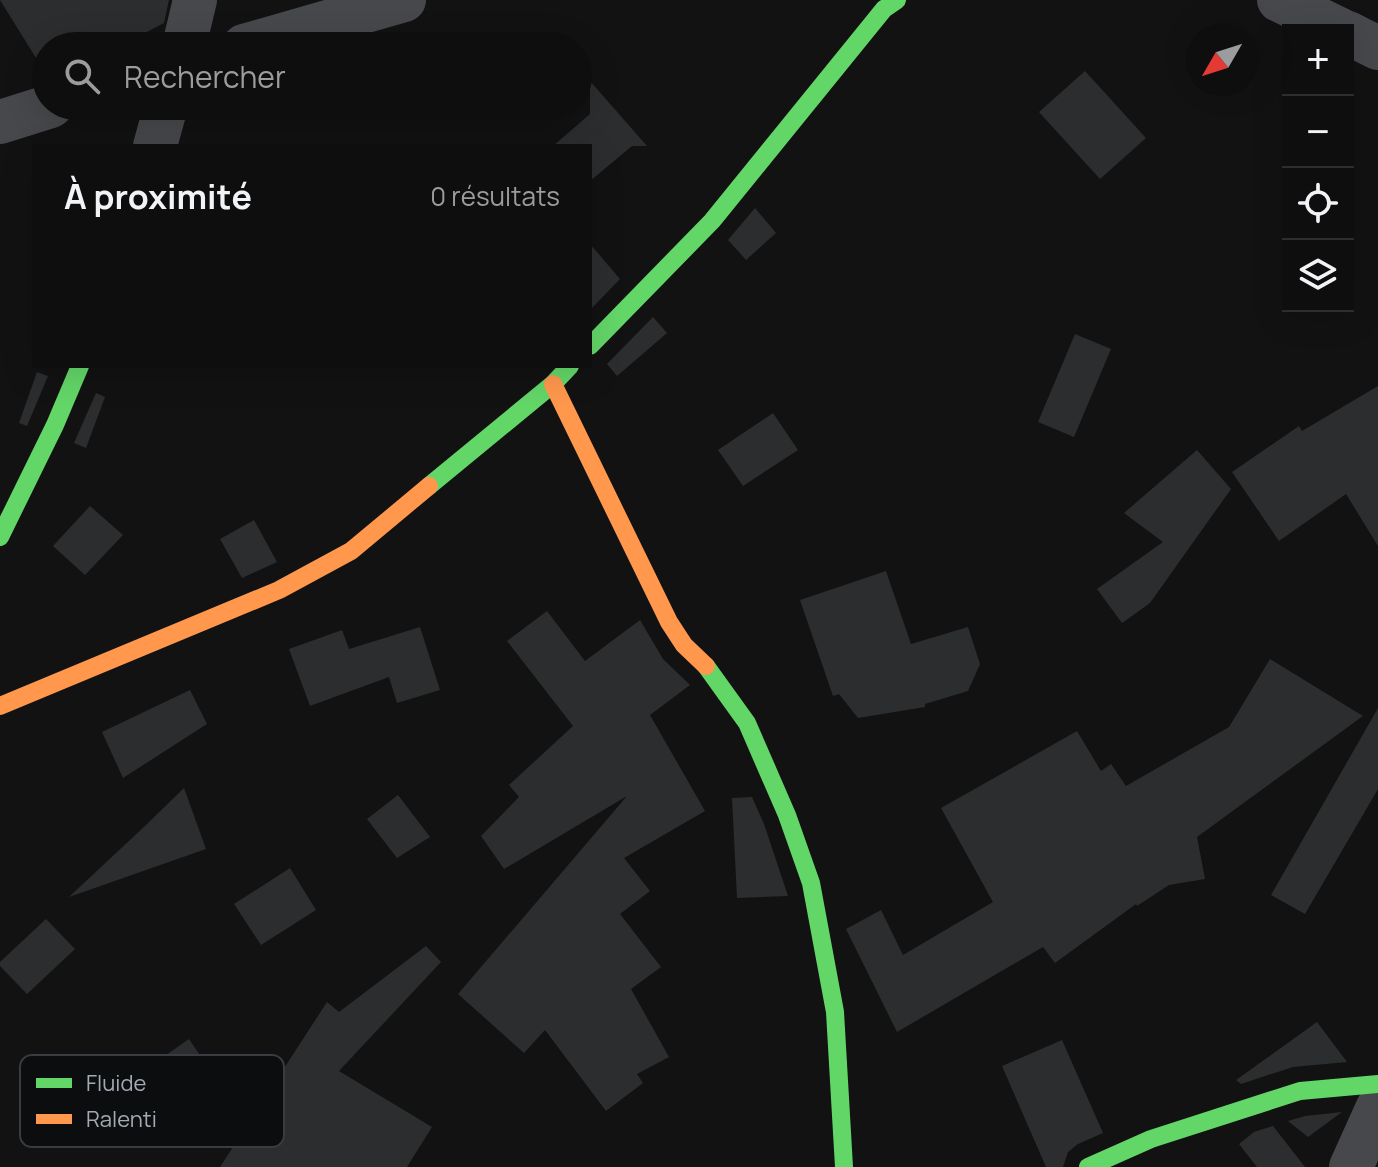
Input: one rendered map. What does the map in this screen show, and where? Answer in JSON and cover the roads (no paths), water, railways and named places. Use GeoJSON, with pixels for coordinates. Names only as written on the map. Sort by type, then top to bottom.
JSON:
{"type":"FeatureCollection","features":[{"type":"Feature","properties":{"kind":"street"},"geometry":{"type":"LineString","coordinates":[[187,32],[195,0]]}},
{"type":"Feature","properties":{"kind":"street"},"geometry":{"type":"LineString","coordinates":[[293,32],[404,0]]}},
{"type":"Feature","properties":{"kind":"street"},"geometry":{"type":"LineString","coordinates":[[1279,0],[1329,24]]}},
{"type":"Feature","properties":{"kind":"street"},"geometry":{"type":"LineString","coordinates":[[592,344],[712,221],[887,3]]}},
{"type":"Feature","properties":{"kind":"street"},"geometry":{"type":"LineString","coordinates":[[1354,36],[1378,48]]}},
{"type":"Feature","properties":{"kind":"street"},"geometry":{"type":"LineString","coordinates":[[0,122],[32,112]]}},
{"type":"Feature","properties":{"kind":"street"},"geometry":{"type":"LineString","coordinates":[[156,144],[162,120]]}},
{"type":"Feature","properties":{"kind":"street"},"geometry":{"type":"LineString","coordinates":[[0,537],[79,368]]}},
{"type":"Feature","properties":{"kind":"street"},"geometry":{"type":"LineString","coordinates":[[0,706],[279,590],[351,551],[553,384],[568,368]]}},
{"type":"Feature","properties":{"kind":"street"},"geometry":{"type":"LineString","coordinates":[[553,384],[669,622],[684,645],[710,669],[747,723],[787,815],[811,883],[835,1012],[844,1167]]}},
{"type":"Feature","properties":{"kind":"street"},"geometry":{"type":"LineString","coordinates":[[1088,1167],[1151,1139],[1300,1091],[1378,1084]]}},
{"type":"Feature","properties":{"kind":"street"},"geometry":{"type":"LineString","coordinates":[[1351,1167],[1378,1107]]}}]}
